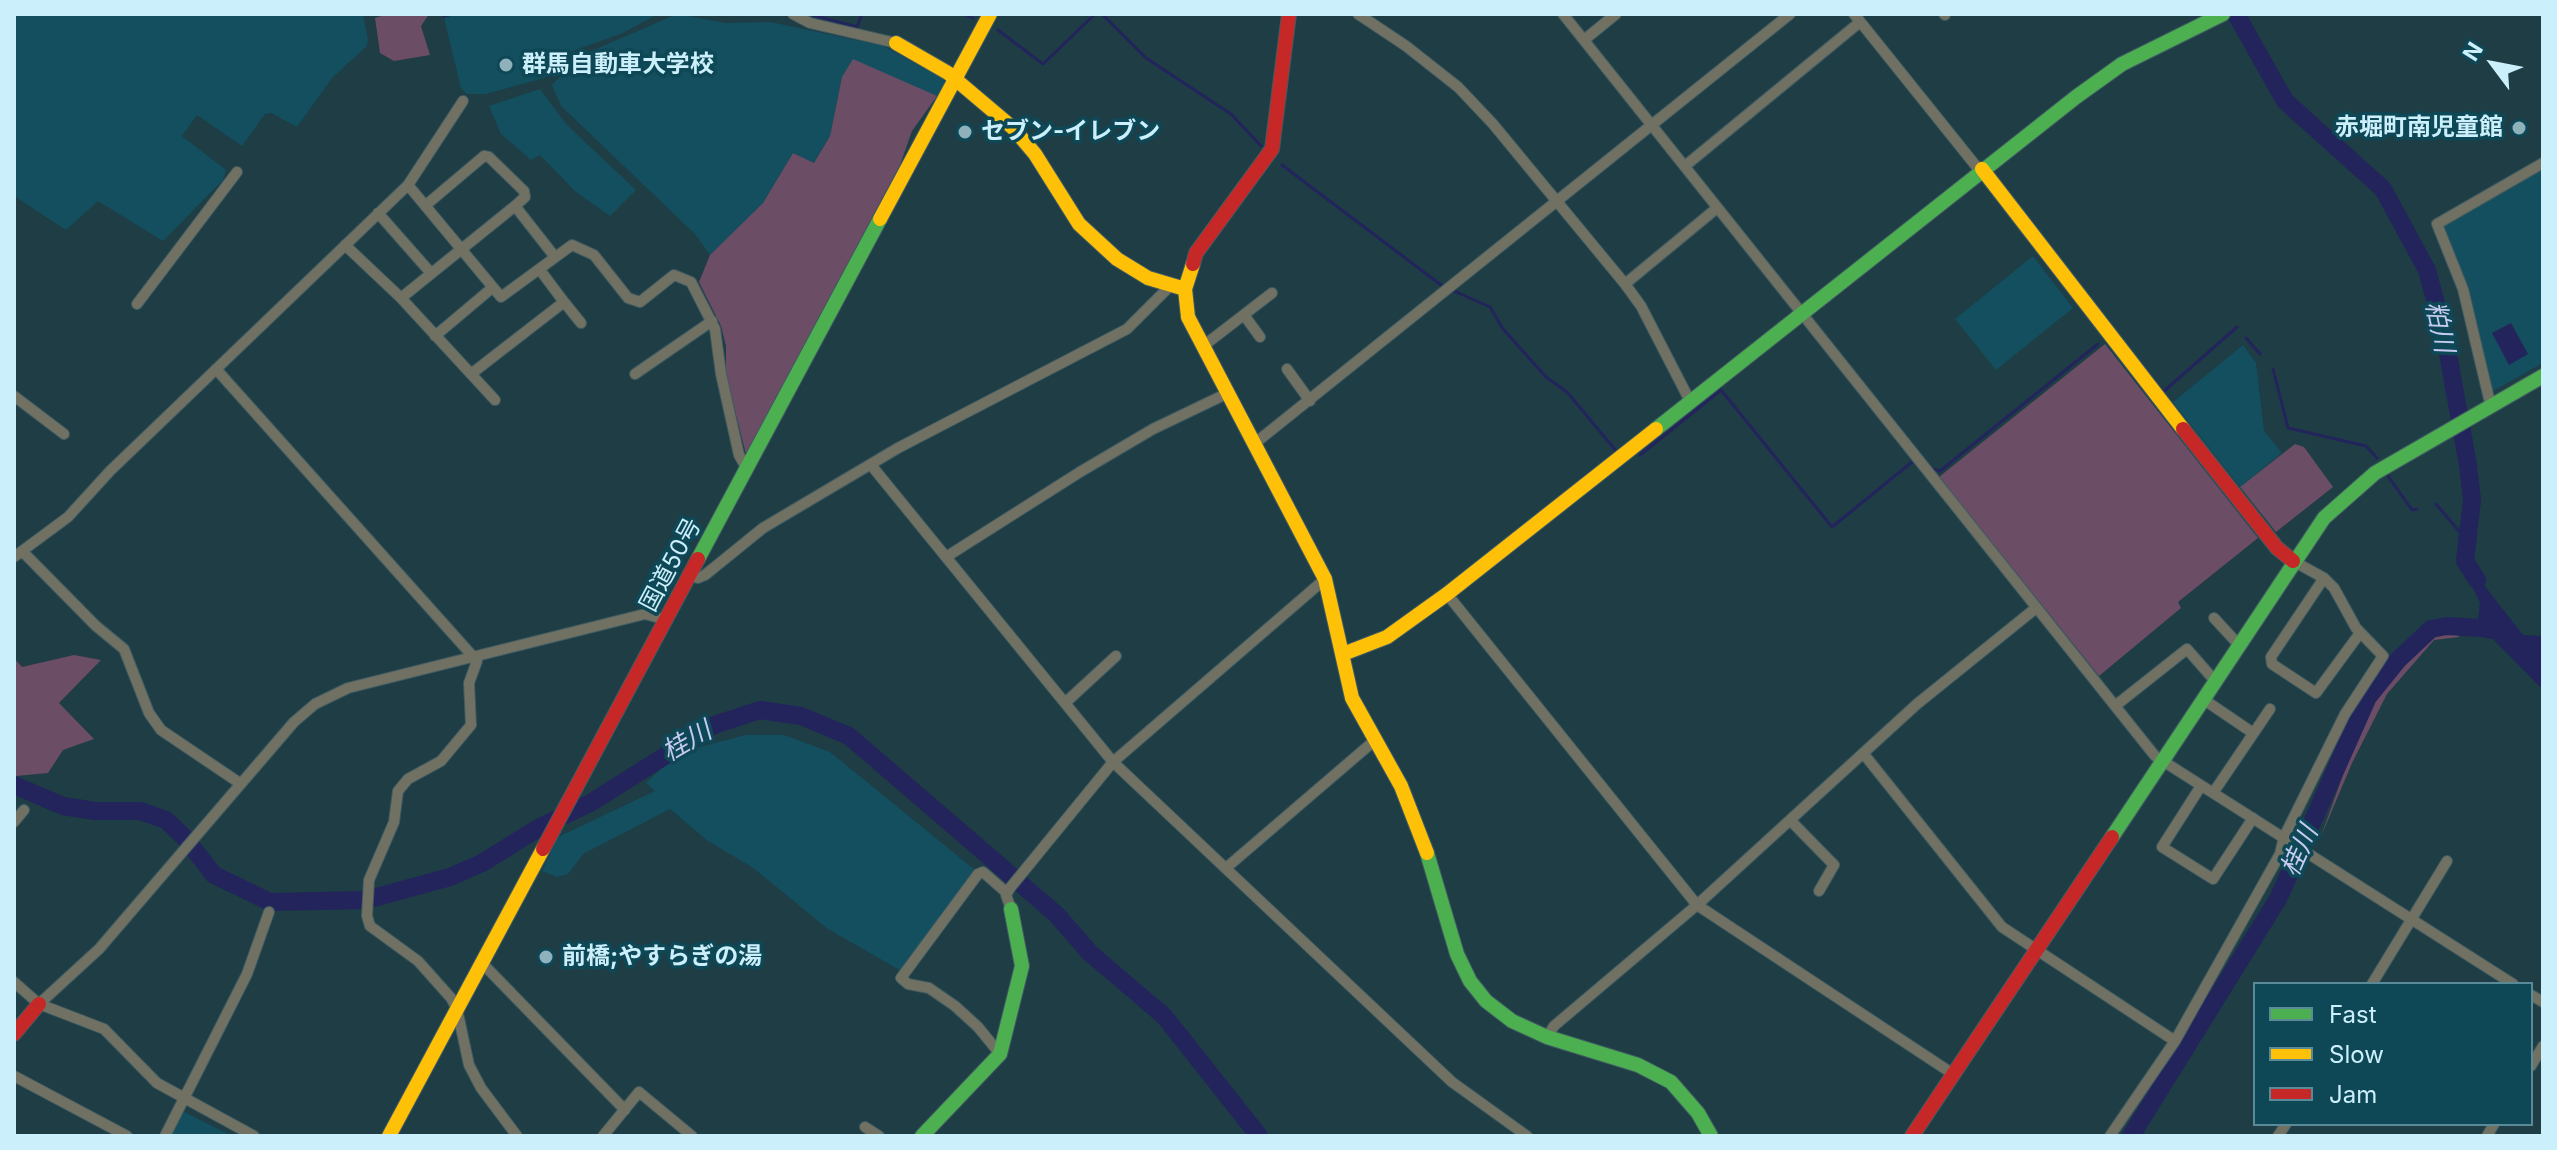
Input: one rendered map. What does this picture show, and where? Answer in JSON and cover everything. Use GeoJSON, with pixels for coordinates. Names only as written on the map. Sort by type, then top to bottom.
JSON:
{"type":"FeatureCollection","features":[{"type":"Feature","properties":{"kind":"main road","name":"国道50号"},"geometry":{"type":"LineString","coordinates":[[389,1136],[990,14]]}},
{"type":"Feature","properties":{"kind":"main road"},"geometry":{"type":"LineString","coordinates":[[1178,288],[1196,253],[1272,149],[1289,14]]}},
{"type":"Feature","properties":{"kind":"main road"},"geometry":{"type":"LineString","coordinates":[[1343,654],[1387,637],[1447,594],[1981,170],[2122,64],[2223,14]]}},
{"type":"Feature","properties":{"kind":"main road"},"geometry":{"type":"LineString","coordinates":[[896,43],[955,79],[1021,137],[1070,211],[1090,235],[1117,259],[1178,288],[1202,347],[1325,579],[1352,698],[1401,786],[1421,832],[1457,954],[1470,981],[1498,1012],[1547,1037],[1624,1060],[1671,1082],[1698,1113],[1711,1136]]}},
{"type":"Feature","properties":{"kind":"main road"},"geometry":{"type":"LineString","coordinates":[[1981,170],[2277,548],[2293,561]]}},
{"type":"Feature","properties":{"kind":"main road"},"geometry":{"type":"LineString","coordinates":[[1912,1136],[2293,561],[2345,496],[2543,376]]}},
{"type":"Feature","properties":{"kind":"main road"},"geometry":{"type":"LineString","coordinates":[[922,1136],[1000,1054],[1022,966],[1011,909]]}},
{"type":"Feature","properties":{"kind":"main road"},"geometry":{"type":"LineString","coordinates":[[14,1034],[39,1004]]}},
{"type":"Feature","properties":{"kind":"street"},"geometry":{"type":"LineString","coordinates":[[793,14],[810,23],[896,43]]}},
{"type":"Feature","properties":{"kind":"street"},"geometry":{"type":"LineString","coordinates":[[1358,14],[1458,87],[1558,202],[1641,306],[1691,403]]}},
{"type":"Feature","properties":{"kind":"street"},"geometry":{"type":"LineString","coordinates":[[1563,14],[2036,608],[2162,761],[2510,982]]}},
{"type":"Feature","properties":{"kind":"street"},"geometry":{"type":"LineString","coordinates":[[1584,40],[1616,14]]}},
{"type":"Feature","properties":{"kind":"street"},"geometry":{"type":"LineString","coordinates":[[1254,444],[1790,14]]}},
{"type":"Feature","properties":{"kind":"street"},"geometry":{"type":"LineString","coordinates":[[1685,166],[1857,18],[1981,170]]}},
{"type":"Feature","properties":{"kind":"street"},"geometry":{"type":"LineString","coordinates":[[241,784],[161,730],[149,713],[124,649],[18,554],[68,517],[216,369],[408,185],[463,101]]}},
{"type":"Feature","properties":{"kind":"street"},"geometry":{"type":"LineString","coordinates":[[401,298],[525,197],[524,191],[489,157],[484,156],[426,205]]}},
{"type":"Feature","properties":{"kind":"street"},"geometry":{"type":"LineString","coordinates":[[2487,409],[2463,289],[2437,224],[2543,163]]}},
{"type":"Feature","properties":{"kind":"street"},"geometry":{"type":"LineString","coordinates":[[137,304],[237,172]]}},
{"type":"Feature","properties":{"kind":"street"},"geometry":{"type":"LineString","coordinates":[[408,185],[492,288],[504,296],[555,257],[577,245],[594,255],[628,298],[640,302],[674,275],[691,282],[712,321],[739,455],[747,469]]}},
{"type":"Feature","properties":{"kind":"street"},"geometry":{"type":"LineString","coordinates":[[515,206],[555,257]]}},
{"type":"Feature","properties":{"kind":"street"},"geometry":{"type":"LineString","coordinates":[[1625,284],[1717,208]]}},
{"type":"Feature","properties":{"kind":"street"},"geometry":{"type":"LineString","coordinates":[[378,213],[430,272]]}},
{"type":"Feature","properties":{"kind":"street"},"geometry":{"type":"LineString","coordinates":[[345,245],[401,298],[495,400]]}},
{"type":"Feature","properties":{"kind":"street"},"geometry":{"type":"LineString","coordinates":[[540,270],[581,323]]}},
{"type":"Feature","properties":{"kind":"street"},"geometry":{"type":"LineString","coordinates":[[435,336],[492,288]]}},
{"type":"Feature","properties":{"kind":"street"},"geometry":{"type":"LineString","coordinates":[[690,576],[698,578],[705,575],[763,528],[871,465],[1127,329],[1178,288]]}},
{"type":"Feature","properties":{"kind":"street"},"geometry":{"type":"LineString","coordinates":[[1202,347],[1272,293]]}},
{"type":"Feature","properties":{"kind":"street"},"geometry":{"type":"LineString","coordinates":[[471,374],[564,302]]}},
{"type":"Feature","properties":{"kind":"street"},"geometry":{"type":"LineString","coordinates":[[1244,315],[1260,337]]}},
{"type":"Feature","properties":{"kind":"street"},"geometry":{"type":"LineString","coordinates":[[635,374],[712,321]]}},
{"type":"Feature","properties":{"kind":"street"},"geometry":{"type":"LineString","coordinates":[[216,369],[477,661],[469,683],[471,725],[441,761],[408,779],[398,791],[394,822],[369,882],[367,916],[370,926],[418,961],[457,1009],[469,1065],[481,1088],[517,1136]]}},
{"type":"Feature","properties":{"kind":"street"},"geometry":{"type":"LineString","coordinates":[[1287,369],[1310,401]]}},
{"type":"Feature","properties":{"kind":"street"},"geometry":{"type":"LineString","coordinates":[[946,557],[1153,429],[1226,394]]}},
{"type":"Feature","properties":{"kind":"street"},"geometry":{"type":"LineString","coordinates":[[14,396],[64,434]]}},
{"type":"Feature","properties":{"kind":"street"},"geometry":{"type":"LineString","coordinates":[[871,465],[1113,762],[1452,1082],[1527,1136]]}},
{"type":"Feature","properties":{"kind":"street"},"geometry":{"type":"LineString","coordinates":[[2110,1136],[2175,1041],[2268,876],[2345,714],[2383,656],[2360,633],[2324,578],[2293,561]]}},
{"type":"Feature","properties":{"kind":"street"},"geometry":{"type":"LineString","coordinates":[[2324,578],[2271,657],[2272,664],[2316,693],[2360,633]]}},
{"type":"Feature","properties":{"kind":"street"},"geometry":{"type":"LineString","coordinates":[[1011,909],[1009,891],[1113,762],[1325,579]]}},
{"type":"Feature","properties":{"kind":"street"},"geometry":{"type":"LineString","coordinates":[[1447,594],[1697,905],[1953,1074]]}},
{"type":"Feature","properties":{"kind":"street"},"geometry":{"type":"LineString","coordinates":[[1547,1037],[1565,1016],[1697,905],[1924,698],[2036,608]]}},
{"type":"Feature","properties":{"kind":"street"},"geometry":{"type":"LineString","coordinates":[[39,1004],[99,949],[294,722],[315,704],[348,688],[645,614],[667,620]]}},
{"type":"Feature","properties":{"kind":"street"},"geometry":{"type":"LineString","coordinates":[[2214,618],[2238,644]]}},
{"type":"Feature","properties":{"kind":"street"},"geometry":{"type":"LineString","coordinates":[[2115,706],[2187,649],[2215,681]]}},
{"type":"Feature","properties":{"kind":"street"},"geometry":{"type":"LineString","coordinates":[[1065,703],[1116,656]]}},
{"type":"Feature","properties":{"kind":"street"},"geometry":{"type":"LineString","coordinates":[[2203,699],[2253,733]]}},
{"type":"Feature","properties":{"kind":"street"},"geometry":{"type":"LineString","coordinates":[[2213,793],[2270,709]]}},
{"type":"Feature","properties":{"kind":"street"},"geometry":{"type":"LineString","coordinates":[[1226,868],[1374,741]]}},
{"type":"Feature","properties":{"kind":"street"},"geometry":{"type":"LineString","coordinates":[[1863,753],[2000,924],[2175,1041]]}},
{"type":"Feature","properties":{"kind":"street"},"geometry":{"type":"LineString","coordinates":[[2201,786],[2162,847],[2213,879],[2253,818]]}},
{"type":"Feature","properties":{"kind":"street"},"geometry":{"type":"LineString","coordinates":[[14,822],[24,810]]}},
{"type":"Feature","properties":{"kind":"street"},"geometry":{"type":"LineString","coordinates":[[1790,820],[1834,865],[1819,891]]}},
{"type":"Feature","properties":{"kind":"street"},"geometry":{"type":"LineString","coordinates":[[2373,982],[2447,861]]}},
{"type":"Feature","properties":{"kind":"street"},"geometry":{"type":"LineString","coordinates":[[1000,1054],[978,1027],[955,1006],[929,988],[908,984],[901,978],[978,874],[983,872],[1009,891]]}},
{"type":"Feature","properties":{"kind":"street"},"geometry":{"type":"LineString","coordinates":[[165,1136],[247,974],[269,912]]}},
{"type":"Feature","properties":{"kind":"street"},"geometry":{"type":"LineString","coordinates":[[482,963],[625,1110]]}},
{"type":"Feature","properties":{"kind":"street"},"geometry":{"type":"LineString","coordinates":[[14,982],[39,1004],[104,1029],[157,1083],[254,1136]]}},
{"type":"Feature","properties":{"kind":"street"},"geometry":{"type":"LineString","coordinates":[[14,1076],[127,1136]]}},
{"type":"Feature","properties":{"kind":"street"},"geometry":{"type":"LineString","coordinates":[[603,1136],[639,1092],[692,1136]]}},
{"type":"Feature","properties":{"kind":"street"},"geometry":{"type":"LineString","coordinates":[[865,1127],[879,1136]]}},
{"type":"Feature","properties":{"kind":"shaded area"},"geometry":{"type":"Polygon","coordinates":[[[14,14],[363,14],[368,40],[367,46],[332,78],[297,127],[271,113],[265,114],[242,146],[197,115],[182,136],[226,170],[223,180],[163,241],[98,201],[66,230],[14,196],[14,14]]]}},
{"type":"Feature","properties":{"kind":"shaded area"},"geometry":{"type":"Polygon","coordinates":[[[388,14],[429,14],[421,26],[430,55],[394,61],[380,53],[375,18],[388,14]]]}},
{"type":"Feature","properties":{"kind":"shaded area","name":"群馬自動車大学校"},"geometry":{"type":"Polygon","coordinates":[[[459,14],[658,14],[623,33],[570,52],[544,78],[486,94],[467,94],[461,88],[444,18],[459,14]]]}},
{"type":"Feature","properties":{"kind":"shaded area"},"geometry":{"type":"Polygon","coordinates":[[[677,14],[726,23],[771,22],[883,46],[943,79],[945,84],[937,96],[842,77],[830,136],[813,164],[793,153],[763,203],[710,255],[695,234],[561,106],[552,85],[580,56],[677,14]]]}},
{"type":"Feature","properties":{"kind":"shaded area"},"geometry":{"type":"Polygon","coordinates":[[[853,59],[937,96],[912,131],[900,165],[746,454],[726,375],[726,346],[721,326],[699,282],[710,255],[763,203],[793,153],[814,163],[830,136],[842,77],[853,59]]]}},
{"type":"Feature","properties":{"kind":"shaded area"},"geometry":{"type":"Polygon","coordinates":[[[540,89],[567,125],[636,190],[610,216],[576,192],[540,155],[531,160],[501,134],[489,106],[540,89]]]}},
{"type":"Feature","properties":{"kind":"shaded area"},"geometry":{"type":"Polygon","coordinates":[[[2543,167],[2543,363],[2493,391],[2468,287],[2444,228],[2446,222],[2543,167]]]}},
{"type":"Feature","properties":{"kind":"shaded area"},"geometry":{"type":"Polygon","coordinates":[[[2033,256],[2073,308],[1996,370],[1955,319],[2033,256]]]}},
{"type":"Feature","properties":{"kind":"shaded area"},"geometry":{"type":"Polygon","coordinates":[[[2511,323],[2528,354],[2509,365],[2492,333],[2511,323]]]}},
{"type":"Feature","properties":{"kind":"shaded area"},"geometry":{"type":"Polygon","coordinates":[[[2105,344],[2258,538],[2178,602],[2181,608],[2099,676],[1939,477],[2105,344]]]}},
{"type":"Feature","properties":{"kind":"shaded area"},"geometry":{"type":"Polygon","coordinates":[[[2243,345],[2256,363],[2264,431],[2282,453],[2240,487],[2173,402],[2243,345]]]}},
{"type":"Feature","properties":{"kind":"shaded area"},"geometry":{"type":"Polygon","coordinates":[[[2295,444],[2304,447],[2333,487],[2276,532],[2240,487],[2295,444]]]}},
{"type":"Feature","properties":{"kind":"shaded area"},"geometry":{"type":"Polygon","coordinates":[[[2465,561],[2523,635],[2543,636],[2543,690],[2493,639],[2476,636],[2480,603],[2468,578],[2465,561]]]}},
{"type":"Feature","properties":{"kind":"shaded area"},"geometry":{"type":"Polygon","coordinates":[[[2445,629],[2457,631],[2459,637],[2434,640],[2387,694],[2352,763],[2320,839],[2358,733],[2375,700],[2413,649],[2433,632],[2445,629]]]}},
{"type":"Feature","properties":{"kind":"shaded area"},"geometry":{"type":"Polygon","coordinates":[[[74,655],[101,660],[59,703],[94,739],[63,750],[48,773],[16,776],[14,658],[22,667],[74,655]]]}},
{"type":"Feature","properties":{"kind":"shaded area"},"geometry":{"type":"Polygon","coordinates":[[[745,735],[784,735],[830,752],[975,870],[903,972],[828,929],[752,867],[708,841],[670,809],[583,854],[568,874],[557,877],[542,871],[558,837],[655,791],[646,783],[670,760],[689,750],[745,735]]]}},
{"type":"Feature","properties":{"kind":"shaded area"},"geometry":{"type":"Polygon","coordinates":[[[182,1111],[232,1136],[168,1136],[182,1111]]]}},
{"type":"Feature","properties":{"kind":"waterway"},"geometry":{"type":"LineString","coordinates":[[444,16],[451,14]]}},
{"type":"Feature","properties":{"kind":"waterway"},"geometry":{"type":"LineString","coordinates":[[809,14],[857,27],[862,14]]}},
{"type":"Feature","properties":{"kind":"waterway"},"geometry":{"type":"LineString","coordinates":[[964,14],[973,18]]}},
{"type":"Feature","properties":{"kind":"waterway"},"geometry":{"type":"LineString","coordinates":[[998,30],[1043,64],[1095,14]]}},
{"type":"Feature","properties":{"kind":"waterway"},"geometry":{"type":"LineString","coordinates":[[1102,14],[1146,58],[1231,114],[1261,146]]}},
{"type":"Feature","properties":{"kind":"waterway","name":"粕川"},"geometry":{"type":"LineString","coordinates":[[2236,14],[2285,101],[2383,189],[2427,270],[2445,337],[2468,465],[2472,500],[2465,561],[2477,580]]}},
{"type":"Feature","properties":{"kind":"waterway"},"geometry":{"type":"LineString","coordinates":[[1282,165],[1445,288]]}},
{"type":"Feature","properties":{"kind":"waterway"},"geometry":{"type":"LineString","coordinates":[[1452,290],[1490,307],[1503,329],[1546,377],[1567,392],[1617,452]]}},
{"type":"Feature","properties":{"kind":"waterway"},"geometry":{"type":"LineString","coordinates":[[2114,330],[2163,392],[2237,327]]}},
{"type":"Feature","properties":{"kind":"waterway"},"geometry":{"type":"LineString","coordinates":[[2246,338],[2260,354]]}},
{"type":"Feature","properties":{"kind":"waterway"},"geometry":{"type":"LineString","coordinates":[[1933,469],[1940,471],[2098,344]]}},
{"type":"Feature","properties":{"kind":"waterway"},"geometry":{"type":"LineString","coordinates":[[2273,369],[2288,428],[2366,446],[2377,458]]}},
{"type":"Feature","properties":{"kind":"waterway"},"geometry":{"type":"LineString","coordinates":[[1640,455],[1721,390],[1832,527],[1912,462]]}},
{"type":"Feature","properties":{"kind":"waterway"},"geometry":{"type":"LineString","coordinates":[[2388,476],[2412,510],[2417,509]]}},
{"type":"Feature","properties":{"kind":"waterway"},"geometry":{"type":"LineString","coordinates":[[2436,504],[2465,538]]}},
{"type":"Feature","properties":{"kind":"waterway","name":"桂川"},"geometry":{"type":"LineString","coordinates":[[2131,1136],[2278,899],[2368,697],[2398,660],[2431,629],[2447,626],[2499,629]]}},
{"type":"Feature","properties":{"kind":"waterway","name":"桂川"},"geometry":{"type":"LineString","coordinates":[[14,785],[63,806],[95,811],[140,811],[166,820],[185,838],[214,875],[270,902],[366,900],[450,877],[482,863],[540,827],[592,802],[714,725],[760,710],[801,716],[849,736],[1057,915],[1090,953],[1164,1016],[1259,1136]]}},
{"type":"Feature","properties":{"kind":"traffic: fast"},"geometry":{"type":"LineString","coordinates":[[1656,429],[2076,97],[2122,64],[2223,14]]}},
{"type":"Feature","properties":{"kind":"traffic: fast"},"geometry":{"type":"LineString","coordinates":[[698,559],[880,219]]}},
{"type":"Feature","properties":{"kind":"traffic: fast"},"geometry":{"type":"LineString","coordinates":[[2112,837],[2324,518],[2375,473],[2543,376]]}},
{"type":"Feature","properties":{"kind":"traffic: fast"},"geometry":{"type":"LineString","coordinates":[[1427,853],[1457,954],[1470,981],[1486,1001],[1512,1021],[1547,1037],[1638,1065],[1671,1082],[1698,1113],[1711,1136]]}},
{"type":"Feature","properties":{"kind":"traffic: fast"},"geometry":{"type":"LineString","coordinates":[[922,1136],[1000,1054],[1022,966],[1011,909]]}},
{"type":"Feature","properties":{"kind":"traffic: slow"},"geometry":{"type":"LineString","coordinates":[[880,219],[990,14]]}},
{"type":"Feature","properties":{"kind":"traffic: slow"},"geometry":{"type":"LineString","coordinates":[[896,43],[948,73],[1013,128],[1035,154],[1079,224],[1117,259],[1148,278],[1185,289]]}},
{"type":"Feature","properties":{"kind":"traffic: slow"},"geometry":{"type":"LineString","coordinates":[[1982,169],[2183,429]]}},
{"type":"Feature","properties":{"kind":"traffic: slow"},"geometry":{"type":"LineString","coordinates":[[1193,264],[1185,289],[1188,317],[1325,579],[1352,698],[1401,786],[1427,853]]}},
{"type":"Feature","properties":{"kind":"traffic: slow"},"geometry":{"type":"LineString","coordinates":[[1343,654],[1387,637],[1447,594],[1656,429]]}},
{"type":"Feature","properties":{"kind":"traffic: slow"},"geometry":{"type":"LineString","coordinates":[[389,1136],[543,849]]}},
{"type":"Feature","properties":{"kind":"traffic: jam"},"geometry":{"type":"LineString","coordinates":[[1193,264],[1196,253],[1272,149],[1289,14]]}},
{"type":"Feature","properties":{"kind":"traffic: jam"},"geometry":{"type":"LineString","coordinates":[[2183,429],[2277,548],[2293,561]]}},
{"type":"Feature","properties":{"kind":"traffic: jam"},"geometry":{"type":"LineString","coordinates":[[543,849],[698,559]]}},
{"type":"Feature","properties":{"kind":"traffic: jam"},"geometry":{"type":"LineString","coordinates":[[1912,1136],[2112,837]]}},
{"type":"Feature","properties":{"kind":"traffic: jam"},"geometry":{"type":"LineString","coordinates":[[14,1034],[39,1004]]}},
{"type":"Feature","properties":{"kind":"place","name":"群馬自動車大学校"},"geometry":{"type":"Point","coordinates":[506,65]}},
{"type":"Feature","properties":{"kind":"place","name":"赤堀町南児童館"},"geometry":{"type":"Point","coordinates":[2519,128]}},
{"type":"Feature","properties":{"kind":"place","name":"セブン-イレブン"},"geometry":{"type":"Point","coordinates":[965,132]}},
{"type":"Feature","properties":{"kind":"place","name":"前橋;やすらぎの湯"},"geometry":{"type":"Point","coordinates":[546,957]}}]}
